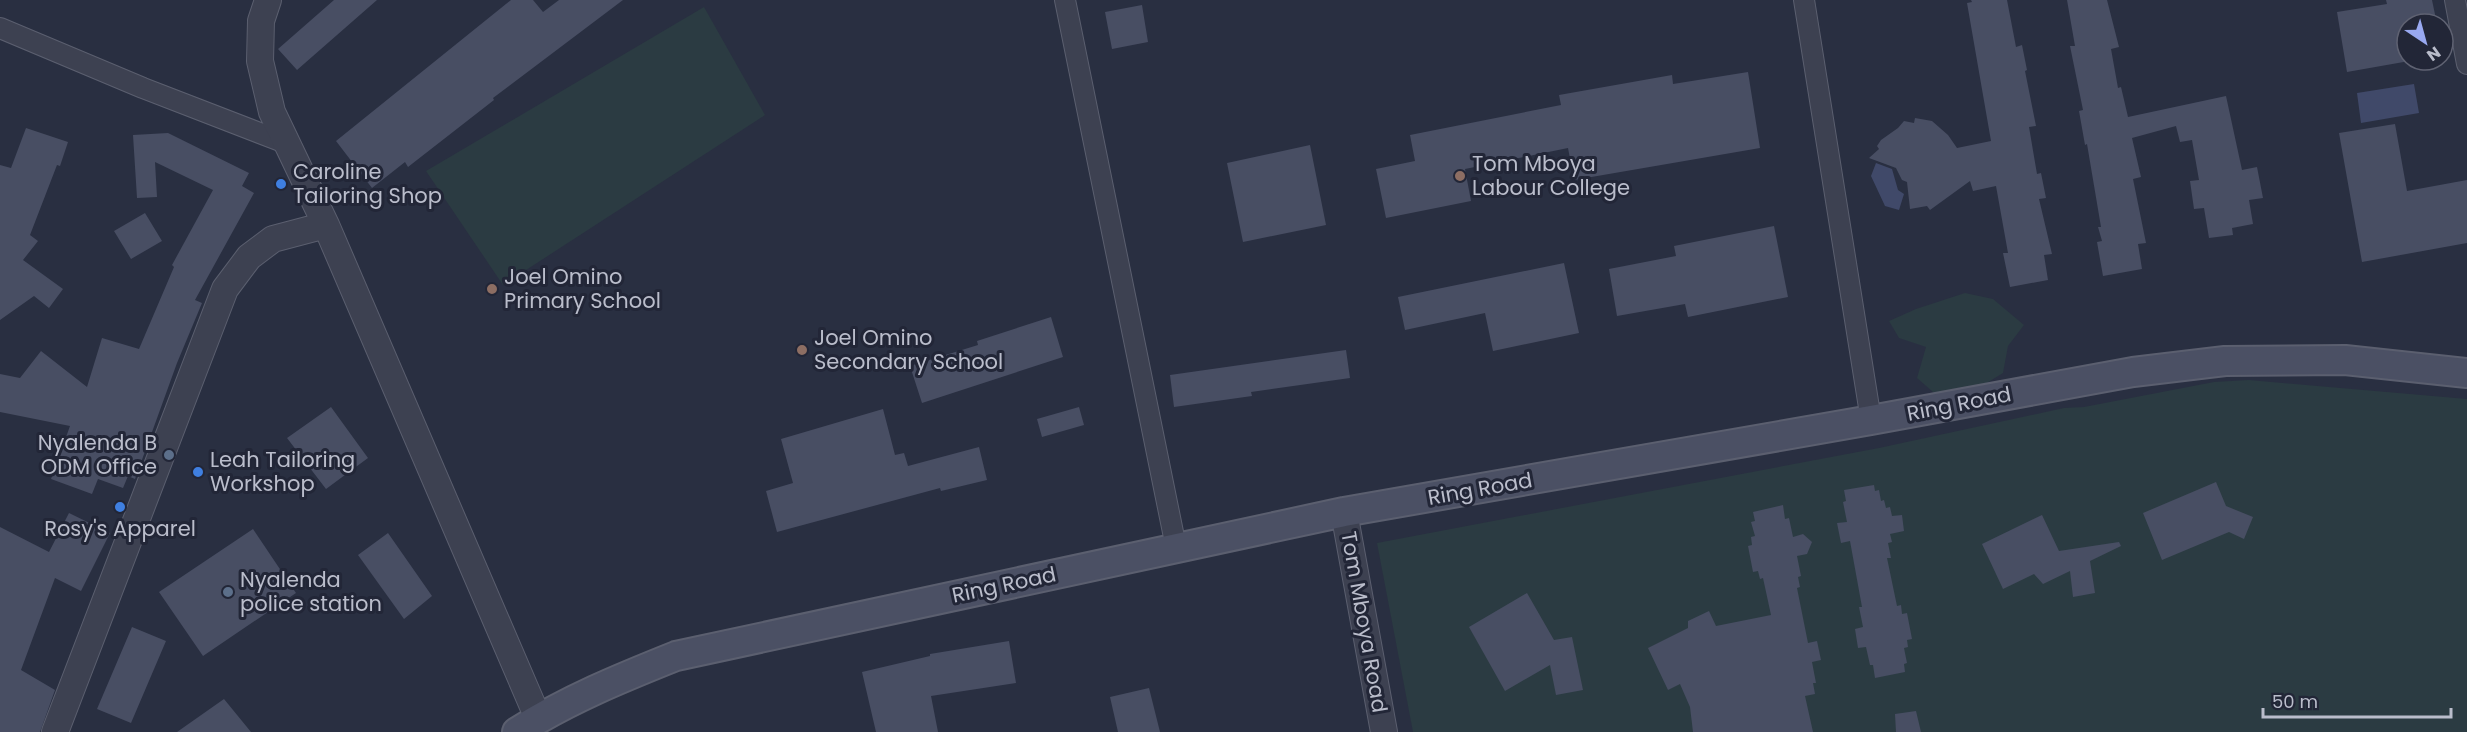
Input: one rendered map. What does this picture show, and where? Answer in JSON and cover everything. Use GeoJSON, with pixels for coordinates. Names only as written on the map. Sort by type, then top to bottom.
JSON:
{"type":"FeatureCollection","features":[{"type":"Feature","properties":{"kind":"main road","name":"Ring Road"},"geometry":{"type":"LineString","coordinates":[[528,725],[605,684],[676,656],[1344,512],[2133,372],[2225,361],[2346,360],[2467,373]]}},
{"type":"Feature","properties":{"kind":"street"},"geometry":{"type":"LineString","coordinates":[[268,0],[261,21],[260,61],[272,112],[326,225],[528,725]]}},
{"type":"Feature","properties":{"kind":"street"},"geometry":{"type":"LineString","coordinates":[[1065,0],[1176,547]]}},
{"type":"Feature","properties":{"kind":"street"},"geometry":{"type":"LineString","coordinates":[[1804,0],[1871,420]]}},
{"type":"Feature","properties":{"kind":"street"},"geometry":{"type":"LineString","coordinates":[[2455,0],[2467,64]]}},
{"type":"Feature","properties":{"kind":"street"},"geometry":{"type":"LineString","coordinates":[[0,28],[143,88],[288,144]]}},
{"type":"Feature","properties":{"kind":"street"},"geometry":{"type":"LineString","coordinates":[[55,732],[225,289],[249,257],[273,239],[326,225]]}},
{"type":"Feature","properties":{"kind":"street","name":"Tom Mboya Road"},"geometry":{"type":"LineString","coordinates":[[1344,512],[1384,732]]}},
{"type":"Feature","properties":{"kind":"shaded area"},"geometry":{"type":"Polygon","coordinates":[[[704,7],[765,115],[503,285],[426,171],[704,7]]]}},
{"type":"Feature","properties":{"kind":"shaded area"},"geometry":{"type":"Polygon","coordinates":[[[1965,293],[1993,299],[2024,325],[2008,346],[2003,373],[1949,406],[1917,378],[1926,347],[1899,338],[1889,321],[1916,309],[1965,293]]]}},
{"type":"Feature","properties":{"kind":"shaded area"},"geometry":{"type":"Polygon","coordinates":[[[2249,380],[2467,399],[2467,732],[1413,732],[1377,543],[1879,448],[2064,408],[2084,407],[2214,382],[2249,380]]]}},
{"type":"Feature","properties":{"kind":"water"},"geometry":{"type":"Polygon","coordinates":[[[2414,84],[2419,113],[2361,123],[2357,93],[2414,84]]]}},
{"type":"Feature","properties":{"kind":"water"},"geometry":{"type":"Polygon","coordinates":[[[1876,163],[1892,169],[1898,190],[1904,194],[1899,210],[1885,206],[1871,176],[1876,163]]]}},
{"type":"Feature","properties":{"kind":"building"},"geometry":{"type":"Polygon","coordinates":[[[334,0],[377,0],[297,70],[278,49],[334,0]]]}},
{"type":"Feature","properties":{"kind":"building"},"geometry":{"type":"Polygon","coordinates":[[[511,0],[533,0],[543,12],[559,0],[623,0],[493,98],[494,100],[408,167],[405,162],[372,188],[336,141],[511,0]]]}},
{"type":"Feature","properties":{"kind":"building"},"geometry":{"type":"Polygon","coordinates":[[[1971,0],[2007,0],[2016,47],[2022,45],[2036,126],[2029,127],[2037,174],[2041,173],[2046,198],[2039,199],[2052,254],[2044,255],[2048,280],[2010,287],[2003,253],[2008,253],[1996,186],[1973,191],[1970,181],[1930,210],[1927,206],[1910,209],[1907,182],[1902,180],[1896,168],[1869,158],[1879,149],[1877,146],[1881,140],[1904,121],[1914,123],[1915,118],[1932,121],[1948,135],[1957,148],[1991,141],[1967,3],[1972,2],[1971,0]]]}},
{"type":"Feature","properties":{"kind":"building"},"geometry":{"type":"Polygon","coordinates":[[[2067,0],[2107,0],[2119,47],[2111,49],[2118,88],[2121,87],[2128,117],[2226,96],[2242,170],[2257,167],[2263,198],[2249,200],[2253,224],[2232,228],[2233,235],[2209,238],[2204,208],[2194,209],[2190,181],[2199,180],[2192,140],[2180,142],[2176,126],[2132,138],[2141,177],[2133,179],[2146,243],[2138,244],[2142,269],[2103,276],[2097,242],[2102,241],[2098,227],[2101,227],[2079,111],[2083,110],[2070,46],[2075,46],[2067,0]]]}},
{"type":"Feature","properties":{"kind":"building"},"geometry":{"type":"Polygon","coordinates":[[[2386,0],[2432,0],[2434,12],[2395,12],[2395,64],[2347,72],[2337,12],[2387,4],[2386,0]]]}},
{"type":"Feature","properties":{"kind":"building"},"geometry":{"type":"Polygon","coordinates":[[[1142,5],[1148,42],[1112,49],[1105,12],[1142,5]]]}},
{"type":"Feature","properties":{"kind":"building"},"geometry":{"type":"Polygon","coordinates":[[[1748,72],[1760,148],[1574,180],[1568,148],[1465,169],[1471,201],[1386,218],[1376,169],[1415,161],[1410,135],[1561,105],[1559,95],[1672,75],[1673,84],[1748,72]]]}},
{"type":"Feature","properties":{"kind":"building"},"geometry":{"type":"Polygon","coordinates":[[[2395,124],[2407,191],[2467,180],[2467,243],[2362,262],[2339,133],[2395,124]]]}},
{"type":"Feature","properties":{"kind":"building"},"geometry":{"type":"Polygon","coordinates":[[[26,128],[68,142],[30,235],[38,241],[23,260],[63,289],[49,308],[34,296],[0,320],[0,165],[11,168],[26,128]]]}},
{"type":"Feature","properties":{"kind":"building"},"geometry":{"type":"Polygon","coordinates":[[[168,133],[249,173],[242,186],[254,193],[195,300],[202,303],[177,363],[135,479],[128,476],[123,488],[98,479],[92,494],[51,479],[70,426],[0,412],[0,374],[20,378],[41,351],[87,387],[102,338],[139,349],[174,267],[172,265],[213,190],[155,162],[157,197],[137,198],[133,135],[168,133]]]}},
{"type":"Feature","properties":{"kind":"building"},"geometry":{"type":"Polygon","coordinates":[[[1310,145],[1326,225],[1243,242],[1227,163],[1310,145]]]}},
{"type":"Feature","properties":{"kind":"building"},"geometry":{"type":"Polygon","coordinates":[[[145,213],[162,241],[131,259],[114,231],[145,213]]]}},
{"type":"Feature","properties":{"kind":"building"},"geometry":{"type":"Polygon","coordinates":[[[1774,226],[1788,297],[1688,317],[1685,304],[1617,316],[1609,269],[1676,256],[1674,246],[1774,226]]]}},
{"type":"Feature","properties":{"kind":"building"},"geometry":{"type":"Polygon","coordinates":[[[1564,263],[1579,333],[1493,351],[1485,313],[1405,330],[1398,297],[1564,263]]]}},
{"type":"Feature","properties":{"kind":"building"},"geometry":{"type":"Polygon","coordinates":[[[1051,317],[1063,357],[922,403],[910,366],[978,345],[977,341],[1051,317]]]}},
{"type":"Feature","properties":{"kind":"building"},"geometry":{"type":"Polygon","coordinates":[[[1346,350],[1350,378],[1251,392],[1252,396],[1174,407],[1170,375],[1346,350]]]}},
{"type":"Feature","properties":{"kind":"building"},"geometry":{"type":"Polygon","coordinates":[[[331,407],[368,458],[326,489],[287,438],[331,407]]]}},
{"type":"Feature","properties":{"kind":"building"},"geometry":{"type":"Polygon","coordinates":[[[1079,407],[1084,425],[1042,437],[1037,419],[1079,407]]]}},
{"type":"Feature","properties":{"kind":"building"},"geometry":{"type":"Polygon","coordinates":[[[883,409],[895,455],[904,453],[908,466],[979,447],[987,480],[941,491],[940,488],[777,532],[766,491],[793,483],[781,439],[883,409]]]}},
{"type":"Feature","properties":{"kind":"building"},"geometry":{"type":"Polygon","coordinates":[[[2216,482],[2226,506],[2253,517],[2244,539],[2229,532],[2162,560],[2143,513],[2216,482]]]}},
{"type":"Feature","properties":{"kind":"building"},"geometry":{"type":"Polygon","coordinates":[[[1874,485],[1875,491],[1879,490],[1881,501],[1884,500],[1886,508],[1890,507],[1892,516],[1902,515],[1904,531],[1890,534],[1892,542],[1888,543],[1891,558],[1887,558],[1897,606],[1901,605],[1902,614],[1907,613],[1912,639],[1907,640],[1908,647],[1904,648],[1907,663],[1904,664],[1905,672],[1875,678],[1866,647],[1858,648],[1855,629],[1863,627],[1859,607],[1862,607],[1850,541],[1841,543],[1837,523],[1847,522],[1843,502],[1846,501],[1844,490],[1874,485]]]}},
{"type":"Feature","properties":{"kind":"building"},"geometry":{"type":"Polygon","coordinates":[[[1783,505],[1785,519],[1789,518],[1793,537],[1803,534],[1812,542],[1807,554],[1797,556],[1801,576],[1798,577],[1800,587],[1797,588],[1808,643],[1817,641],[1821,660],[1812,662],[1816,683],[1813,683],[1815,694],[1805,696],[1813,732],[1693,732],[1690,707],[1680,684],[1668,690],[1648,648],[1688,628],[1688,621],[1709,611],[1716,626],[1771,615],[1763,578],[1760,579],[1758,571],[1753,572],[1748,546],[1752,545],[1751,537],[1755,536],[1751,522],[1755,521],[1753,512],[1783,505]]]}},
{"type":"Feature","properties":{"kind":"building"},"geometry":{"type":"Polygon","coordinates":[[[69,513],[110,533],[81,591],[55,578],[21,670],[55,690],[40,732],[0,732],[0,527],[49,552],[69,513]]]}},
{"type":"Feature","properties":{"kind":"building"},"geometry":{"type":"Polygon","coordinates":[[[2042,515],[2059,551],[2119,542],[2121,546],[2090,561],[2095,593],[2073,597],[2070,571],[2043,584],[2034,574],[2003,589],[1982,544],[2042,515]]]}},
{"type":"Feature","properties":{"kind":"building","name":"Nyalenda police station"},"geometry":{"type":"Polygon","coordinates":[[[253,529],[296,593],[203,656],[159,592],[253,529]]]}},
{"type":"Feature","properties":{"kind":"building"},"geometry":{"type":"Polygon","coordinates":[[[388,533],[432,596],[404,619],[358,555],[388,533]]]}},
{"type":"Feature","properties":{"kind":"building"},"geometry":{"type":"Polygon","coordinates":[[[1527,593],[1554,640],[1572,637],[1583,690],[1556,695],[1550,665],[1505,691],[1469,627],[1527,593]]]}},
{"type":"Feature","properties":{"kind":"building"},"geometry":{"type":"Polygon","coordinates":[[[132,627],[166,641],[131,723],[97,709],[132,627]]]}},
{"type":"Feature","properties":{"kind":"building"},"geometry":{"type":"Polygon","coordinates":[[[1009,641],[1016,683],[931,696],[938,732],[876,732],[862,672],[930,656],[930,654],[1009,641]]]}},
{"type":"Feature","properties":{"kind":"building"},"geometry":{"type":"Polygon","coordinates":[[[1149,688],[1160,732],[1118,732],[1110,697],[1149,688]]]}},
{"type":"Feature","properties":{"kind":"building"},"geometry":{"type":"Polygon","coordinates":[[[224,699],[251,732],[177,732],[224,699]]]}},
{"type":"Feature","properties":{"kind":"building"},"geometry":{"type":"Polygon","coordinates":[[[1916,711],[1921,732],[1896,732],[1895,714],[1916,711]]]}},
{"type":"Feature","properties":{"kind":"place","name":"Tom Mboya Labour College"},"geometry":{"type":"Point","coordinates":[1460,176]}},
{"type":"Feature","properties":{"kind":"place","name":"Caroline Tailoring Shop"},"geometry":{"type":"Point","coordinates":[281,184]}},
{"type":"Feature","properties":{"kind":"place","name":"Joel Omino Primary School"},"geometry":{"type":"Point","coordinates":[492,289]}},
{"type":"Feature","properties":{"kind":"place","name":"Joel Omino Secondary School"},"geometry":{"type":"Point","coordinates":[802,350]}},
{"type":"Feature","properties":{"kind":"place","name":"Nyalenda B ODM Office"},"geometry":{"type":"Point","coordinates":[169,455]}},
{"type":"Feature","properties":{"kind":"place","name":"Leah Tailoring Workshop"},"geometry":{"type":"Point","coordinates":[198,472]}},
{"type":"Feature","properties":{"kind":"place","name":"Rosy's Apparel"},"geometry":{"type":"Point","coordinates":[120,507]}},
{"type":"Feature","properties":{"kind":"place","name":"Nyalenda police station"},"geometry":{"type":"Point","coordinates":[228,592]}}]}
